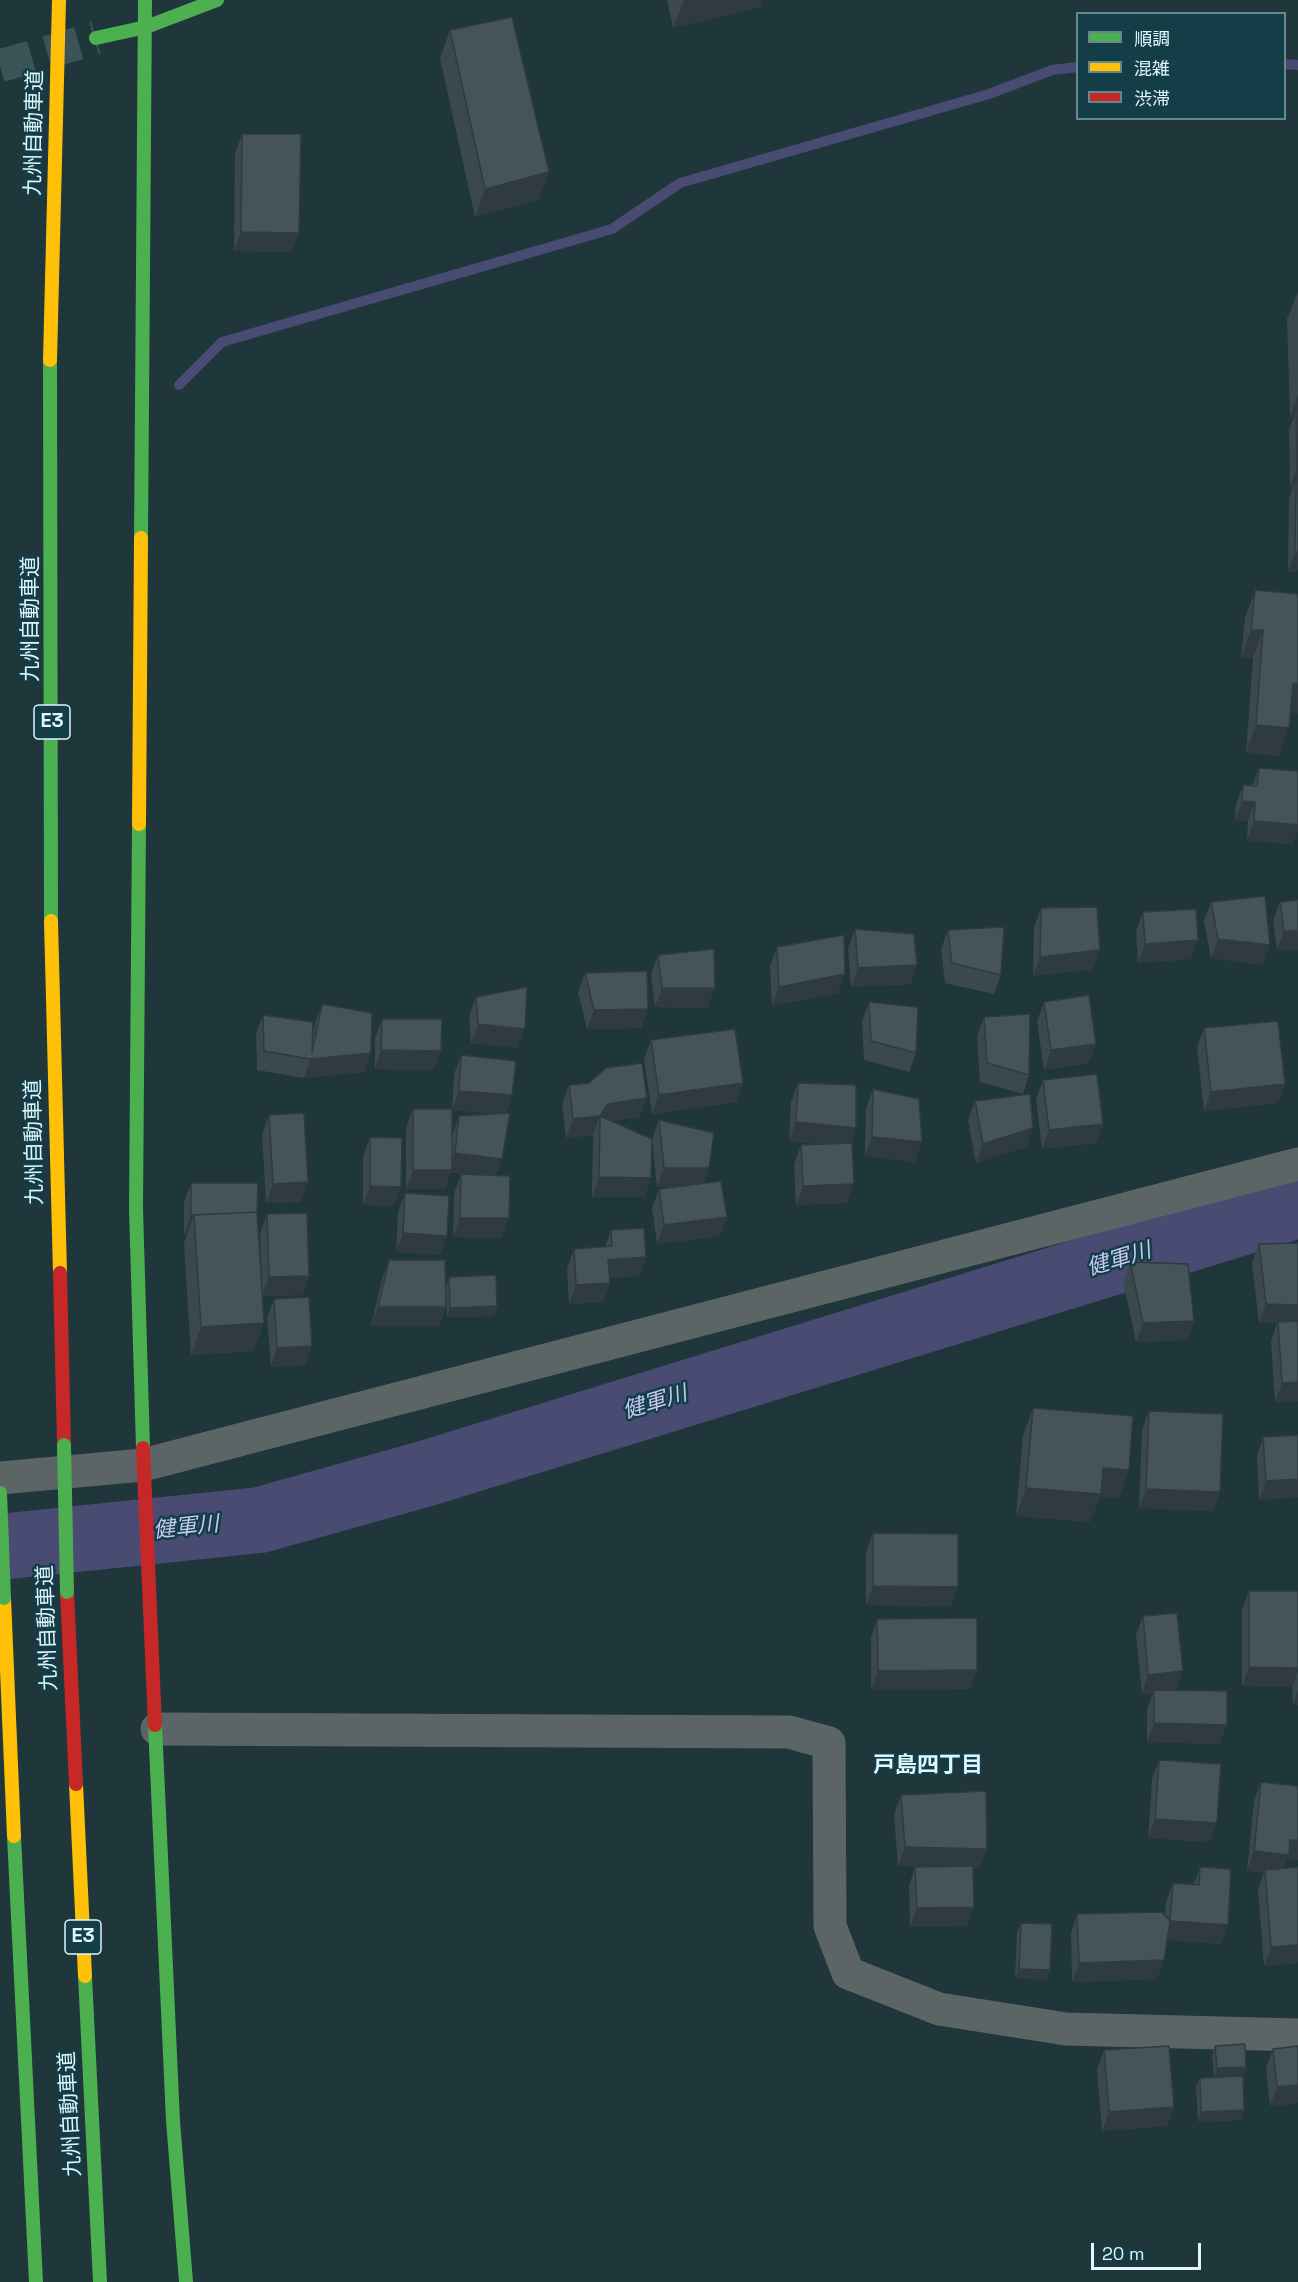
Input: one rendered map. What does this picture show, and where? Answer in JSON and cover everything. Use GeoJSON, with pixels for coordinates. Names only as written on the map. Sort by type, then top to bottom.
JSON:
{"type":"FeatureCollection","features":[{"type":"Feature","properties":{"kind":"main road","name":"九州自動車道"},"geometry":{"type":"LineString","coordinates":[[58,0],[49,416],[52,590],[51,934],[67,1592],[100,2282]]}},
{"type":"Feature","properties":{"kind":"main road"},"geometry":{"type":"LineString","coordinates":[[146,0],[136,1208],[143,1465],[157,1729],[173,2121],[186,2282]]}},
{"type":"Feature","properties":{"kind":"main road"},"geometry":{"type":"LineString","coordinates":[[96,38],[146,27],[218,0]]}},
{"type":"Feature","properties":{"kind":"main road","name":"九州自動車道"},"geometry":{"type":"LineString","coordinates":[[0,1493],[21,2017],[36,2282]]}},
{"type":"Feature","properties":{"kind":"street"},"geometry":{"type":"LineString","coordinates":[[0,1478],[143,1465],[1298,1164]]}},
{"type":"Feature","properties":{"kind":"street"},"geometry":{"type":"LineString","coordinates":[[157,1729],[789,1732],[829,1743],[830,1926],[848,1972],[939,2009],[1066,2029],[1298,2035]]}},
{"type":"Feature","properties":{"kind":"building"},"geometry":{"type":"Polygon","coordinates":[[[512,17],[549,172],[485,189],[450,30],[512,17]]]}},
{"type":"Feature","properties":{"kind":"building"},"geometry":{"type":"Polygon","coordinates":[[[242,134],[301,134],[299,233],[241,232],[242,134]]]}},
{"type":"Feature","properties":{"kind":"building"},"geometry":{"type":"Polygon","coordinates":[[[1296,410],[1298,410],[1298,468],[1297,468],[1296,410]]]}},
{"type":"Feature","properties":{"kind":"building"},"geometry":{"type":"Polygon","coordinates":[[[1296,480],[1298,480],[1298,552],[1295,552],[1296,480]]]}},
{"type":"Feature","properties":{"kind":"building"},"geometry":{"type":"Polygon","coordinates":[[[1255,590],[1298,594],[1298,684],[1293,684],[1289,728],[1256,725],[1263,630],[1251,630],[1255,590]]]}},
{"type":"Feature","properties":{"kind":"building"},"geometry":{"type":"Polygon","coordinates":[[[1259,768],[1298,771],[1298,825],[1254,821],[1255,802],[1242,801],[1243,785],[1257,786],[1259,768]]]}},
{"type":"Feature","properties":{"kind":"building"},"geometry":{"type":"Polygon","coordinates":[[[1265,896],[1270,945],[1218,939],[1211,902],[1265,896]]]}},
{"type":"Feature","properties":{"kind":"building"},"geometry":{"type":"Polygon","coordinates":[[[1298,900],[1298,931],[1284,931],[1280,902],[1298,900]]]}},
{"type":"Feature","properties":{"kind":"building"},"geometry":{"type":"Polygon","coordinates":[[[1097,907],[1100,950],[1040,957],[1041,908],[1097,907]]]}},
{"type":"Feature","properties":{"kind":"building"},"geometry":{"type":"Polygon","coordinates":[[[1196,909],[1198,940],[1145,944],[1143,912],[1196,909]]]}},
{"type":"Feature","properties":{"kind":"building"},"geometry":{"type":"Polygon","coordinates":[[[1004,927],[1001,975],[952,963],[948,930],[1004,927]]]}},
{"type":"Feature","properties":{"kind":"building"},"geometry":{"type":"Polygon","coordinates":[[[855,929],[914,934],[917,965],[858,968],[855,929]]]}},
{"type":"Feature","properties":{"kind":"building"},"geometry":{"type":"Polygon","coordinates":[[[844,935],[845,974],[779,987],[777,947],[844,935]]]}},
{"type":"Feature","properties":{"kind":"building"},"geometry":{"type":"Polygon","coordinates":[[[714,949],[715,988],[662,988],[658,955],[714,949]]]}},
{"type":"Feature","properties":{"kind":"building"},"geometry":{"type":"Polygon","coordinates":[[[647,971],[648,1009],[594,1010],[585,973],[647,971]]]}},
{"type":"Feature","properties":{"kind":"building"},"geometry":{"type":"Polygon","coordinates":[[[527,987],[525,1029],[478,1024],[476,997],[527,987]]]}},
{"type":"Feature","properties":{"kind":"building"},"geometry":{"type":"Polygon","coordinates":[[[1089,995],[1096,1044],[1051,1050],[1044,1002],[1089,995]]]}},
{"type":"Feature","properties":{"kind":"building"},"geometry":{"type":"Polygon","coordinates":[[[869,1002],[918,1007],[916,1053],[871,1041],[869,1002]]]}},
{"type":"Feature","properties":{"kind":"building"},"geometry":{"type":"Polygon","coordinates":[[[322,1004],[372,1013],[371,1053],[310,1059],[264,1051],[263,1015],[313,1022],[312,1053],[322,1004]]]}},
{"type":"Feature","properties":{"kind":"building"},"geometry":{"type":"Polygon","coordinates":[[[1030,1014],[1029,1075],[987,1063],[984,1017],[1030,1014]]]}},
{"type":"Feature","properties":{"kind":"building"},"geometry":{"type":"Polygon","coordinates":[[[382,1019],[442,1019],[441,1051],[381,1050],[382,1019]]]}},
{"type":"Feature","properties":{"kind":"building"},"geometry":{"type":"Polygon","coordinates":[[[1278,1021],[1285,1084],[1211,1092],[1204,1028],[1278,1021]]]}},
{"type":"Feature","properties":{"kind":"building"},"geometry":{"type":"Polygon","coordinates":[[[735,1029],[743,1083],[659,1095],[651,1040],[735,1029]]]}},
{"type":"Feature","properties":{"kind":"building"},"geometry":{"type":"Polygon","coordinates":[[[461,1055],[516,1061],[512,1095],[459,1091],[461,1055]]]}},
{"type":"Feature","properties":{"kind":"building"},"geometry":{"type":"Polygon","coordinates":[[[642,1063],[647,1098],[608,1104],[600,1116],[573,1119],[569,1085],[589,1083],[606,1068],[642,1063]]]}},
{"type":"Feature","properties":{"kind":"building"},"geometry":{"type":"Polygon","coordinates":[[[1097,1074],[1103,1124],[1049,1130],[1043,1080],[1097,1074]]]}},
{"type":"Feature","properties":{"kind":"building"},"geometry":{"type":"Polygon","coordinates":[[[798,1083],[856,1085],[856,1128],[796,1122],[798,1083]]]}},
{"type":"Feature","properties":{"kind":"building"},"geometry":{"type":"Polygon","coordinates":[[[873,1089],[919,1099],[922,1142],[872,1137],[873,1089]]]}},
{"type":"Feature","properties":{"kind":"building"},"geometry":{"type":"Polygon","coordinates":[[[1030,1094],[1033,1128],[983,1144],[975,1101],[1030,1094]]]}},
{"type":"Feature","properties":{"kind":"building"},"geometry":{"type":"Polygon","coordinates":[[[413,1109],[452,1109],[452,1170],[413,1170],[413,1109]]]}},
{"type":"Feature","properties":{"kind":"building"},"geometry":{"type":"Polygon","coordinates":[[[304,1113],[308,1182],[273,1184],[269,1115],[304,1113]]]}},
{"type":"Feature","properties":{"kind":"building"},"geometry":{"type":"Polygon","coordinates":[[[510,1113],[502,1159],[455,1153],[459,1116],[510,1113]]]}},
{"type":"Feature","properties":{"kind":"building"},"geometry":{"type":"Polygon","coordinates":[[[600,1116],[652,1139],[651,1178],[599,1177],[600,1116]]]}},
{"type":"Feature","properties":{"kind":"building"},"geometry":{"type":"Polygon","coordinates":[[[659,1120],[714,1133],[709,1168],[664,1168],[659,1120]]]}},
{"type":"Feature","properties":{"kind":"building"},"geometry":{"type":"Polygon","coordinates":[[[370,1137],[402,1138],[401,1187],[370,1186],[370,1137]]]}},
{"type":"Feature","properties":{"kind":"building"},"geometry":{"type":"Polygon","coordinates":[[[852,1143],[854,1184],[803,1186],[801,1145],[852,1143]]]}},
{"type":"Feature","properties":{"kind":"building"},"geometry":{"type":"Polygon","coordinates":[[[461,1174],[510,1176],[509,1218],[460,1218],[461,1174]]]}},
{"type":"Feature","properties":{"kind":"building"},"geometry":{"type":"Polygon","coordinates":[[[721,1181],[727,1217],[664,1225],[659,1189],[721,1181]]]}},
{"type":"Feature","properties":{"kind":"building"},"geometry":{"type":"Polygon","coordinates":[[[191,1183],[258,1183],[257,1214],[257,1212],[191,1215],[191,1183]]]}},
{"type":"Feature","properties":{"kind":"building"},"geometry":{"type":"Polygon","coordinates":[[[405,1193],[449,1196],[447,1236],[403,1233],[405,1193]]]}},
{"type":"Feature","properties":{"kind":"building"},"geometry":{"type":"Polygon","coordinates":[[[257,1212],[264,1323],[201,1327],[194,1215],[257,1212]]]}},
{"type":"Feature","properties":{"kind":"building"},"geometry":{"type":"Polygon","coordinates":[[[307,1213],[309,1276],[269,1277],[267,1214],[307,1213]]]}},
{"type":"Feature","properties":{"kind":"building"},"geometry":{"type":"Polygon","coordinates":[[[644,1228],[646,1257],[608,1260],[610,1283],[576,1285],[574,1249],[612,1246],[611,1230],[644,1228]]]}},
{"type":"Feature","properties":{"kind":"building"},"geometry":{"type":"Polygon","coordinates":[[[1298,1243],[1298,1305],[1266,1304],[1259,1244],[1298,1243]]]}},
{"type":"Feature","properties":{"kind":"building"},"geometry":{"type":"Polygon","coordinates":[[[389,1260],[445,1260],[446,1307],[378,1307],[389,1260]]]}},
{"type":"Feature","properties":{"kind":"building"},"geometry":{"type":"Polygon","coordinates":[[[1130,1262],[1188,1264],[1194,1321],[1143,1323],[1130,1262]]]}},
{"type":"Feature","properties":{"kind":"building"},"geometry":{"type":"Polygon","coordinates":[[[496,1275],[497,1306],[450,1308],[449,1277],[496,1275]]]}},
{"type":"Feature","properties":{"kind":"building"},"geometry":{"type":"Polygon","coordinates":[[[309,1297],[312,1346],[277,1348],[274,1299],[309,1297]]]}},
{"type":"Feature","properties":{"kind":"building"},"geometry":{"type":"Polygon","coordinates":[[[1298,1321],[1298,1382],[1282,1383],[1278,1322],[1298,1321]]]}},
{"type":"Feature","properties":{"kind":"building"},"geometry":{"type":"Polygon","coordinates":[[[1033,1408],[1133,1416],[1129,1470],[1103,1468],[1101,1494],[1026,1488],[1033,1408]]]}},
{"type":"Feature","properties":{"kind":"building"},"geometry":{"type":"Polygon","coordinates":[[[1149,1411],[1223,1414],[1220,1492],[1146,1489],[1149,1411]]]}},
{"type":"Feature","properties":{"kind":"building"},"geometry":{"type":"Polygon","coordinates":[[[1298,1435],[1298,1479],[1266,1481],[1263,1437],[1298,1435]]]}},
{"type":"Feature","properties":{"kind":"building"},"geometry":{"type":"Polygon","coordinates":[[[873,1533],[958,1534],[958,1587],[873,1586],[873,1533]]]}},
{"type":"Feature","properties":{"kind":"building"},"geometry":{"type":"Polygon","coordinates":[[[1249,1591],[1298,1591],[1298,1668],[1249,1667],[1249,1591]]]}},
{"type":"Feature","properties":{"kind":"building"},"geometry":{"type":"Polygon","coordinates":[[[1177,1613],[1183,1671],[1148,1675],[1143,1616],[1177,1613]]]}},
{"type":"Feature","properties":{"kind":"building"},"geometry":{"type":"Polygon","coordinates":[[[977,1618],[977,1670],[878,1671],[877,1619],[977,1618]]]}},
{"type":"Feature","properties":{"kind":"building"},"geometry":{"type":"Polygon","coordinates":[[[1154,1690],[1227,1691],[1227,1725],[1154,1723],[1154,1690]]]}},
{"type":"Feature","properties":{"kind":"building"},"geometry":{"type":"Polygon","coordinates":[[[1159,1760],[1221,1764],[1217,1823],[1155,1819],[1159,1760]]]}},
{"type":"Feature","properties":{"kind":"building"},"geometry":{"type":"Polygon","coordinates":[[[1261,1782],[1298,1786],[1298,1840],[1290,1840],[1289,1855],[1254,1851],[1261,1782]]]}},
{"type":"Feature","properties":{"kind":"building"},"geometry":{"type":"Polygon","coordinates":[[[986,1791],[987,1849],[905,1847],[901,1795],[986,1791]]]}},
{"type":"Feature","properties":{"kind":"building"},"geometry":{"type":"Polygon","coordinates":[[[973,1866],[974,1907],[917,1908],[915,1867],[973,1866]]]}},
{"type":"Feature","properties":{"kind":"building"},"geometry":{"type":"Polygon","coordinates":[[[1200,1867],[1231,1869],[1228,1925],[1170,1921],[1173,1883],[1199,1885],[1200,1867]]]}},
{"type":"Feature","properties":{"kind":"building"},"geometry":{"type":"Polygon","coordinates":[[[1298,1867],[1298,1945],[1271,1947],[1265,1870],[1298,1867]]]}},
{"type":"Feature","properties":{"kind":"building"},"geometry":{"type":"Polygon","coordinates":[[[1162,1912],[1170,1921],[1164,1960],[1079,1963],[1077,1914],[1162,1912]]]}},
{"type":"Feature","properties":{"kind":"building"},"geometry":{"type":"Polygon","coordinates":[[[1021,1923],[1052,1924],[1050,1970],[1019,1969],[1021,1923]]]}},
{"type":"Feature","properties":{"kind":"building"},"geometry":{"type":"Polygon","coordinates":[[[1245,2044],[1246,2067],[1217,2068],[1215,2046],[1245,2044]]]}},
{"type":"Feature","properties":{"kind":"building"},"geometry":{"type":"Polygon","coordinates":[[[1169,2046],[1174,2107],[1109,2112],[1104,2050],[1169,2046]]]}},
{"type":"Feature","properties":{"kind":"building"},"geometry":{"type":"Polygon","coordinates":[[[1298,2046],[1298,2085],[1277,2087],[1273,2049],[1298,2046]]]}},
{"type":"Feature","properties":{"kind":"building"},"geometry":{"type":"Polygon","coordinates":[[[1243,2076],[1244,2110],[1201,2112],[1200,2078],[1243,2076]]]}},
{"type":"Feature","properties":{"kind":"waterway"},"geometry":{"type":"LineString","coordinates":[[1286,64],[1298,65]]}},
{"type":"Feature","properties":{"kind":"waterway"},"geometry":{"type":"LineString","coordinates":[[179,385],[222,342],[612,229],[680,183],[989,94],[1052,70],[1076,67]]}},
{"type":"Feature","properties":{"kind":"waterway","name":"健軍川"},"geometry":{"type":"LineString","coordinates":[[0,1547],[260,1520],[424,1474],[1298,1205]]}},
{"type":"Feature","properties":{"kind":"tunnel"},"geometry":{"type":"LineString","coordinates":[[0,66],[96,38]]}},
{"type":"Feature","properties":{"kind":"traffic: fast"},"geometry":{"type":"LineString","coordinates":[[141,538],[145,0]]}},
{"type":"Feature","properties":{"kind":"traffic: fast"},"geometry":{"type":"LineString","coordinates":[[96,38],[146,27],[217,0]]}},
{"type":"Feature","properties":{"kind":"traffic: fast"},"geometry":{"type":"LineString","coordinates":[[50,360],[51,921]]}},
{"type":"Feature","properties":{"kind":"traffic: fast"},"geometry":{"type":"LineString","coordinates":[[139,824],[136,1208],[143,1448]]}},
{"type":"Feature","properties":{"kind":"traffic: fast"},"geometry":{"type":"LineString","coordinates":[[64,1445],[67,1592]]}},
{"type":"Feature","properties":{"kind":"traffic: fast"},"geometry":{"type":"LineString","coordinates":[[0,1493],[4,1598]]}},
{"type":"Feature","properties":{"kind":"traffic: fast"},"geometry":{"type":"LineString","coordinates":[[155,1725],[173,2121],[186,2282]]}},
{"type":"Feature","properties":{"kind":"traffic: fast"},"geometry":{"type":"LineString","coordinates":[[14,1836],[36,2282]]}},
{"type":"Feature","properties":{"kind":"traffic: fast"},"geometry":{"type":"LineString","coordinates":[[85,1976],[100,2282]]}},
{"type":"Feature","properties":{"kind":"traffic: slow"},"geometry":{"type":"LineString","coordinates":[[50,360],[59,0]]}},
{"type":"Feature","properties":{"kind":"traffic: slow"},"geometry":{"type":"LineString","coordinates":[[139,824],[141,538]]}},
{"type":"Feature","properties":{"kind":"traffic: slow"},"geometry":{"type":"LineString","coordinates":[[51,921],[60,1273]]}},
{"type":"Feature","properties":{"kind":"traffic: slow"},"geometry":{"type":"LineString","coordinates":[[4,1598],[14,1836]]}},
{"type":"Feature","properties":{"kind":"traffic: slow"},"geometry":{"type":"LineString","coordinates":[[76,1784],[85,1976]]}},
{"type":"Feature","properties":{"kind":"traffic: jam"},"geometry":{"type":"LineString","coordinates":[[60,1273],[64,1445]]}},
{"type":"Feature","properties":{"kind":"traffic: jam"},"geometry":{"type":"LineString","coordinates":[[143,1448],[155,1725]]}},
{"type":"Feature","properties":{"kind":"traffic: jam"},"geometry":{"type":"LineString","coordinates":[[67,1592],[76,1784]]}},
{"type":"Feature","properties":{"kind":"district","name":"戸島四丁目"},"geometry":{"type":"Point","coordinates":[928,1766]}}]}
